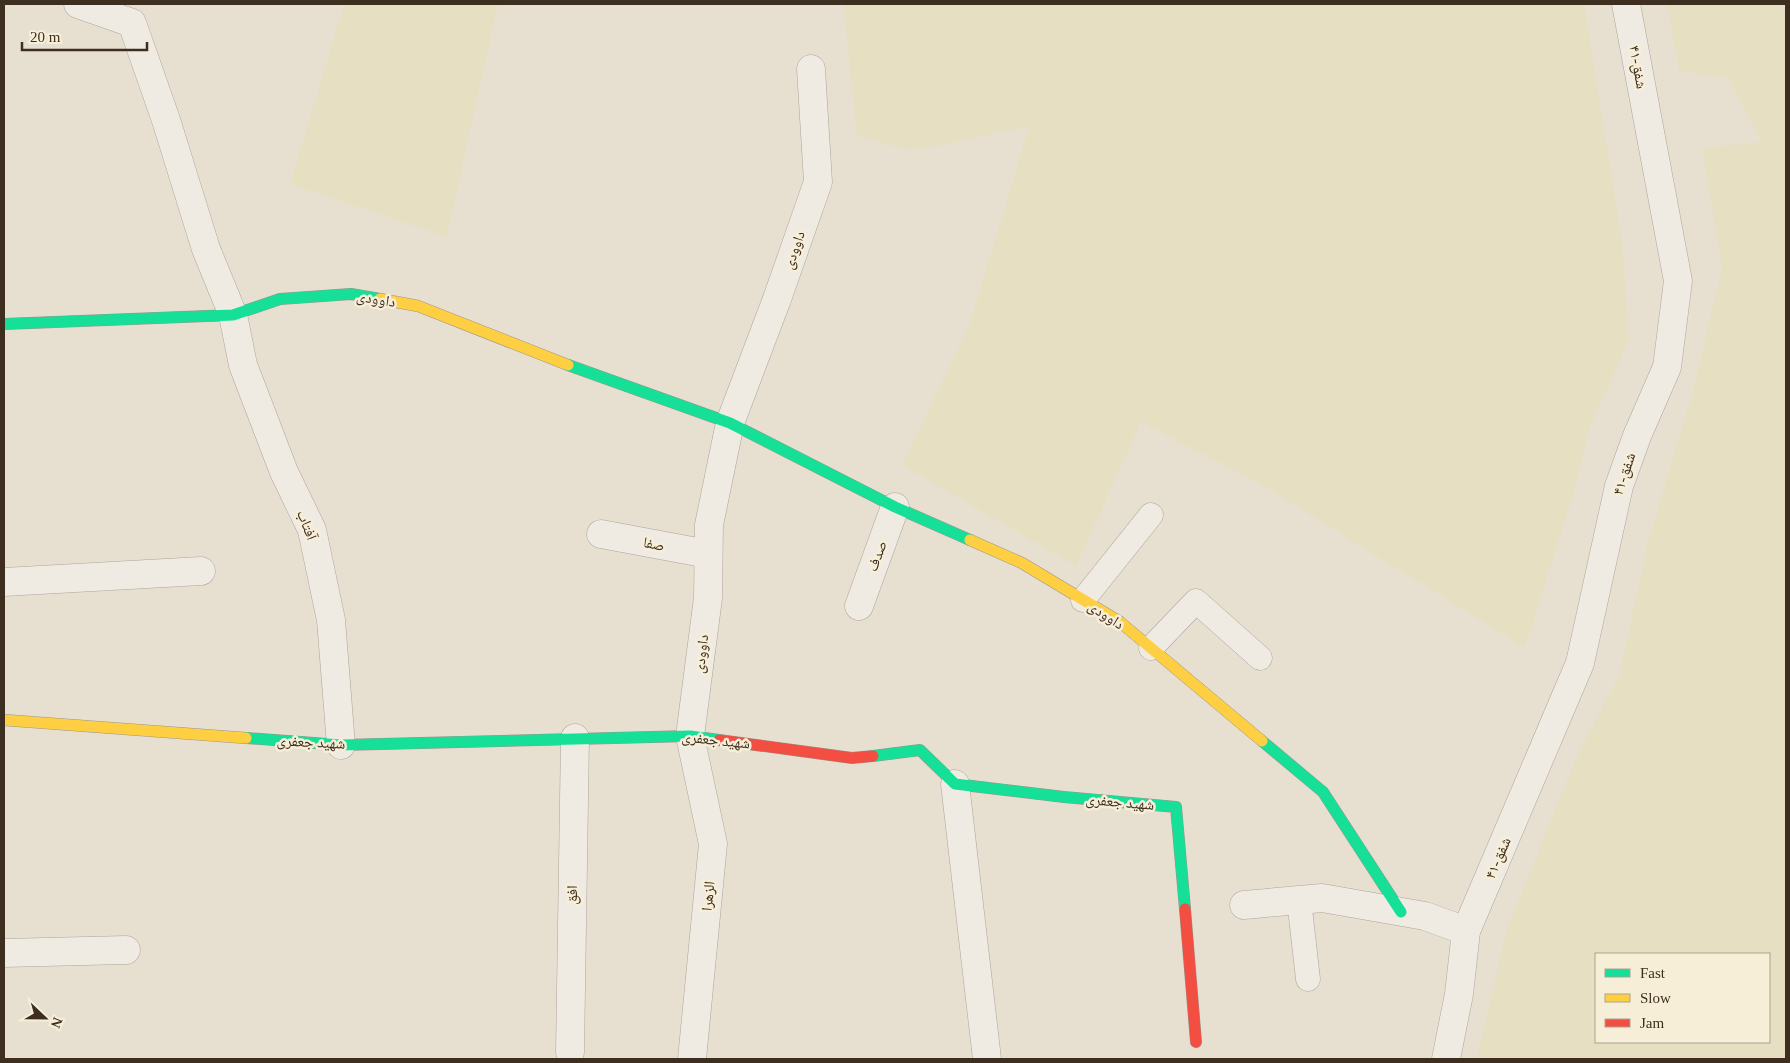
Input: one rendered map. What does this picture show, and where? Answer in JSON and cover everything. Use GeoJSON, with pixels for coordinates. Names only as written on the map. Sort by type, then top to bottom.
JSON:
{"type":"FeatureCollection","features":[{"type":"Feature","properties":{"kind":"street","name":"آفتاب"},"geometry":{"type":"LineString","coordinates":[[78,4],[132,24],[166,120],[206,249],[233,315],[243,364],[284,472],[312,530],[331,620],[341,745]]}},
{"type":"Feature","properties":{"kind":"street","name":"شفق-۴۱"},"geometry":{"type":"LineString","coordinates":[[1446,1059],[1459,994],[1466,931],[1580,663],[1618,486],[1636,436],[1667,367],[1678,281],[1626,4]]}},
{"type":"Feature","properties":{"kind":"street","name":"داوودی"},"geometry":{"type":"LineString","coordinates":[[690,736],[708,598],[709,525],[730,423],[777,299],[818,182],[812,69]]}},
{"type":"Feature","properties":{"kind":"street","name":"داوودی"},"geometry":{"type":"LineString","coordinates":[[4,324],[233,315],[280,299],[351,294],[418,306],[730,423],[895,507],[1022,563],[1120,622],[1323,792],[1401,912]]}},
{"type":"Feature","properties":{"kind":"street","name":"صدف"},"geometry":{"type":"LineString","coordinates":[[858,606],[895,507]]}},
{"type":"Feature","properties":{"kind":"street","name":"صفا"},"geometry":{"type":"LineString","coordinates":[[600,534],[708,554]]}},
{"type":"Feature","properties":{"kind":"street"},"geometry":{"type":"LineString","coordinates":[[4,582],[201,571]]}},
{"type":"Feature","properties":{"kind":"street","name":"شهید جعفری"},"geometry":{"type":"LineString","coordinates":[[4,720],[341,745],[690,736],[852,758],[920,750],[956,784],[1064,797],[1176,807],[1196,1042]]}},
{"type":"Feature","properties":{"kind":"street","name":"الزهرا"},"geometry":{"type":"LineString","coordinates":[[690,736],[713,844],[692,1059]]}},
{"type":"Feature","properties":{"kind":"street","name":"افق"},"geometry":{"type":"LineString","coordinates":[[570,1052],[575,738]]}},
{"type":"Feature","properties":{"kind":"street"},"geometry":{"type":"LineString","coordinates":[[956,784],[987,1059]]}},
{"type":"Feature","properties":{"kind":"street"},"geometry":{"type":"LineString","coordinates":[[1244,905],[1322,898],[1425,916],[1466,931]]}},
{"type":"Feature","properties":{"kind":"street"},"geometry":{"type":"LineString","coordinates":[[4,953],[126,950]]}},
{"type":"Feature","properties":{"kind":"lane"},"geometry":{"type":"LineString","coordinates":[[1083,600],[1151,516]]}},
{"type":"Feature","properties":{"kind":"lane"},"geometry":{"type":"LineString","coordinates":[[1151,648],[1196,601],[1260,658]]}},
{"type":"Feature","properties":{"kind":"lane"},"geometry":{"type":"LineString","coordinates":[[1300,900],[1308,979]]}},
{"type":"Feature","properties":{"kind":"shaded area"},"geometry":{"type":"Polygon","coordinates":[[[344,4],[498,4],[447,237],[290,184],[344,4]]]}},
{"type":"Feature","properties":{"kind":"shaded area"},"geometry":{"type":"Polygon","coordinates":[[[843,4],[1584,4],[1622,240],[1629,340],[1589,429],[1572,498],[1525,648],[1257,482],[1141,422],[1076,566],[902,465],[970,323],[1029,127],[911,151],[857,136],[843,4]]]}},
{"type":"Feature","properties":{"kind":"shaded area"},"geometry":{"type":"Polygon","coordinates":[[[1667,4],[1786,4],[1786,1059],[1476,1059],[1507,930],[1576,758],[1620,673],[1646,550],[1693,390],[1722,269],[1702,148],[1762,142],[1728,78],[1679,71],[1667,4]]]}},
{"type":"Feature","properties":{"kind":"traffic: fast"},"geometry":{"type":"LineString","coordinates":[[4,324],[233,315],[280,299],[351,294],[380,299]]}},
{"type":"Feature","properties":{"kind":"traffic: fast"},"geometry":{"type":"LineString","coordinates":[[568,365],[730,423],[895,507],[970,540]]}},
{"type":"Feature","properties":{"kind":"traffic: fast"},"geometry":{"type":"LineString","coordinates":[[246,738],[341,745],[690,736],[719,740]]}},
{"type":"Feature","properties":{"kind":"traffic: fast"},"geometry":{"type":"LineString","coordinates":[[1262,741],[1323,792],[1401,912]]}},
{"type":"Feature","properties":{"kind":"traffic: fast"},"geometry":{"type":"LineString","coordinates":[[873,756],[920,750],[955,784],[1064,797],[1176,807],[1185,909]]}},
{"type":"Feature","properties":{"kind":"traffic: slow"},"geometry":{"type":"LineString","coordinates":[[380,299],[418,306],[568,365]]}},
{"type":"Feature","properties":{"kind":"traffic: slow"},"geometry":{"type":"LineString","coordinates":[[970,540],[1022,563],[1120,622],[1262,741]]}},
{"type":"Feature","properties":{"kind":"traffic: slow"},"geometry":{"type":"LineString","coordinates":[[4,720],[246,738]]}},
{"type":"Feature","properties":{"kind":"traffic: jam"},"geometry":{"type":"LineString","coordinates":[[719,740],[852,758],[873,756]]}},
{"type":"Feature","properties":{"kind":"traffic: jam"},"geometry":{"type":"LineString","coordinates":[[1185,909],[1196,1042]]}}]}
